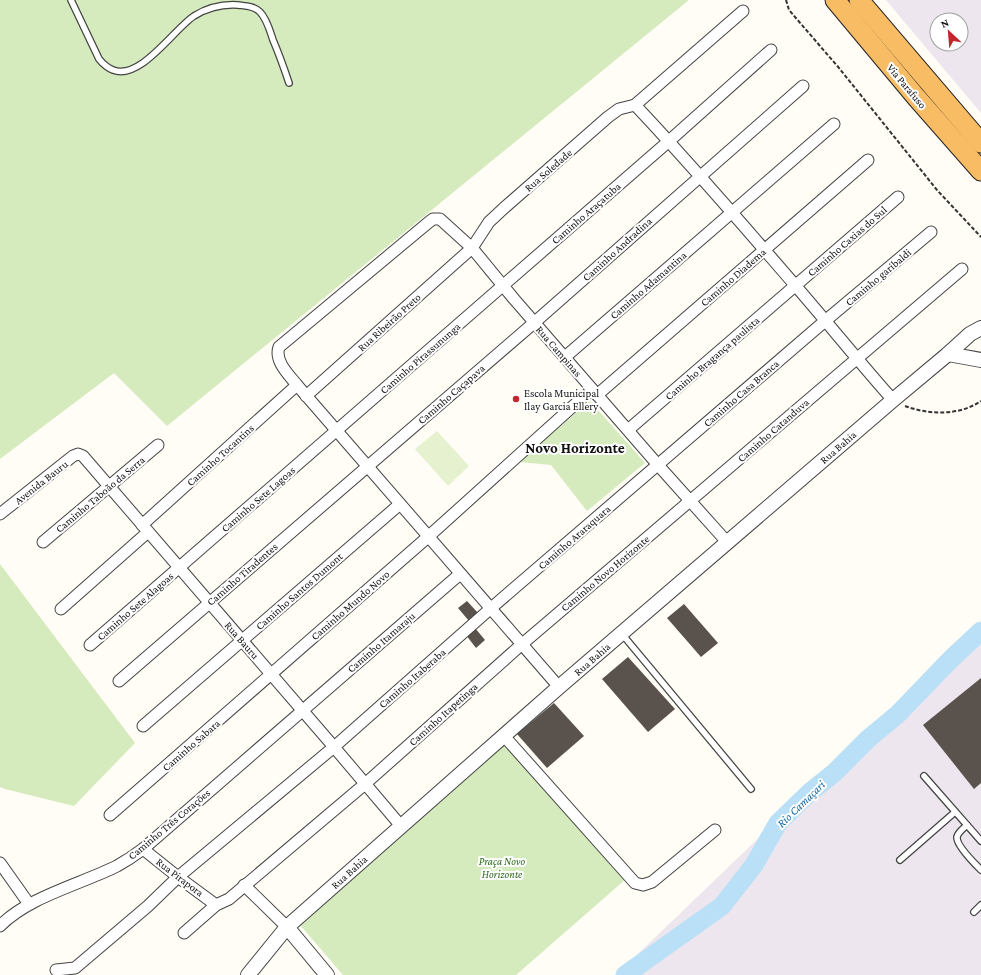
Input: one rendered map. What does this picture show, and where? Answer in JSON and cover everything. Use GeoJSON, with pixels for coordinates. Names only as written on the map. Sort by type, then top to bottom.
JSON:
{"type":"FeatureCollection","features":[{"type":"Feature","properties":{"kind":"highway","name":"Via Parafuso"},"geometry":{"type":"LineString","coordinates":[[835,0],[916,97],[981,171]]}},
{"type":"Feature","properties":{"kind":"highway","name":"Via Parafuso"},"geometry":{"type":"LineString","coordinates":[[859,0],[981,142]]}},
{"type":"Feature","properties":{"kind":"street"},"geometry":{"type":"LineString","coordinates":[[743,11],[635,105],[732,212],[856,359],[893,400]]}},
{"type":"Feature","properties":{"kind":"street","name":"Caminho Araçatuba"},"geometry":{"type":"LineString","coordinates":[[503,286],[771,50]]}},
{"type":"Feature","properties":{"kind":"street","name":"Caminho Andradina"},"geometry":{"type":"LineString","coordinates":[[535,322],[802,86]]}},
{"type":"Feature","properties":{"kind":"street","name":"Rua Soledade"},"geometry":{"type":"LineString","coordinates":[[472,248],[489,222],[527,188],[608,117],[620,110],[635,105]]}},
{"type":"Feature","properties":{"kind":"street","name":"Caminho Adamantina"},"geometry":{"type":"LineString","coordinates":[[565,357],[834,124]]}},
{"type":"Feature","properties":{"kind":"street","name":"Caminho Diadema"},"geometry":{"type":"LineString","coordinates":[[429,536],[595,392],[764,250],[868,160]]}},
{"type":"Feature","properties":{"kind":"street","name":"Caminho Caxias do Sul"},"geometry":{"type":"LineString","coordinates":[[795,285],[898,197]]}},
{"type":"Feature","properties":{"kind":"street","name":"Rua Campinas"},"geometry":{"type":"LineString","coordinates":[[297,385],[279,361],[277,352],[279,347],[429,222],[433,219],[440,219],[472,248],[503,286],[690,502],[727,542]]}},
{"type":"Feature","properties":{"kind":"street","name":"Caminho garibaldi"},"geometry":{"type":"LineString","coordinates":[[825,321],[931,232]]}},
{"type":"Feature","properties":{"kind":"street","name":"Rua Ribeirão Preto"},"geometry":{"type":"LineString","coordinates":[[306,396],[472,248]]}},
{"type":"Feature","properties":{"kind":"street","name":"Caminho Catanduva"},"geometry":{"type":"LineString","coordinates":[[690,502],[962,269]]}},
{"type":"Feature","properties":{"kind":"street","name":"Caminho Bragança paulista"},"geometry":{"type":"LineString","coordinates":[[628,430],[795,285]]}},
{"type":"Feature","properties":{"kind":"street","name":"Caminho Pirassununga"},"geometry":{"type":"LineString","coordinates":[[337,431],[503,286]]}},
{"type":"Feature","properties":{"kind":"street","name":"Caminho Casa Branca"},"geometry":{"type":"LineString","coordinates":[[658,465],[825,321]]}},
{"type":"Feature","properties":{"kind":"street","name":"Caminho Caçapava"},"geometry":{"type":"LineString","coordinates":[[366,466],[535,322]]}},
{"type":"Feature","properties":{"kind":"street","name":"Rua Bahia"},"geometry":{"type":"LineString","coordinates":[[248,975],[287,927],[401,826],[727,542],[970,334],[981,328]]}},
{"type":"Feature","properties":{"kind":"street"},"geometry":{"type":"LineString","coordinates":[[948,354],[981,360]]}},
{"type":"Feature","properties":{"kind":"street"},"geometry":{"type":"LineString","coordinates":[[297,385],[559,688]]}},
{"type":"Feature","properties":{"kind":"street","name":"Caminho Tocantins"},"geometry":{"type":"LineString","coordinates":[[61,609],[297,385]]}},
{"type":"Feature","properties":{"kind":"street","name":"Caminho Sete Lagoas"},"geometry":{"type":"LineString","coordinates":[[179,568],[337,431]]}},
{"type":"Feature","properties":{"kind":"street","name":"Caminho Taboão da Serra"},"geometry":{"type":"LineString","coordinates":[[43,542],[158,445]]}},
{"type":"Feature","properties":{"kind":"street","name":"Avenida Bauru"},"geometry":{"type":"LineString","coordinates":[[0,514],[73,456],[78,454],[83,456]]}},
{"type":"Feature","properties":{"kind":"street","name":"Rua Bauru"},"geometry":{"type":"LineString","coordinates":[[83,456],[272,674],[401,826]]}},
{"type":"Feature","properties":{"kind":"street","name":"Caminho Araraquara"},"geometry":{"type":"LineString","coordinates":[[490,609],[658,465]]}},
{"type":"Feature","properties":{"kind":"street","name":"Caminho Tiradentes"},"geometry":{"type":"LineString","coordinates":[[118,681],[366,466]]}},
{"type":"Feature","properties":{"kind":"street","name":"Caminho Novo Horizonte"},"geometry":{"type":"LineString","coordinates":[[521,645],[690,502]]}},
{"type":"Feature","properties":{"kind":"street","name":"Caminho Santos Dumont"},"geometry":{"type":"LineString","coordinates":[[143,726],[400,504]]}},
{"type":"Feature","properties":{"kind":"street","name":"Caminho Mundo Novo"},"geometry":{"type":"LineString","coordinates":[[272,674],[429,536]]}},
{"type":"Feature","properties":{"kind":"street","name":"Caminho Sete Alagoas"},"geometry":{"type":"LineString","coordinates":[[90,645],[179,568]]}},
{"type":"Feature","properties":{"kind":"street","name":"Caminho Itamaraju"},"geometry":{"type":"LineString","coordinates":[[302,710],[460,574]]}},
{"type":"Feature","properties":{"kind":"street","name":"Caminho Itaberaba"},"geometry":{"type":"LineString","coordinates":[[56,970],[75,968],[148,906],[178,877],[334,747],[490,609]]}},
{"type":"Feature","properties":{"kind":"street","name":"Caminho Itapetinga"},"geometry":{"type":"LineString","coordinates":[[184,933],[216,905],[229,899],[365,784],[521,645]]}},
{"type":"Feature","properties":{"kind":"street","name":"Caminho Sabara"},"geometry":{"type":"LineString","coordinates":[[110,815],[272,674]]}},
{"type":"Feature","properties":{"kind":"street","name":"Caminho Três Corações"},"geometry":{"type":"LineString","coordinates":[[0,926],[9,917],[29,904],[118,865],[143,849],[302,710]]}},
{"type":"Feature","properties":{"kind":"street"},"geometry":{"type":"LineString","coordinates":[[504,736],[636,883],[642,885],[652,882],[715,830]]}},
{"type":"Feature","properties":{"kind":"street","name":"Rua Pirapora"},"geometry":{"type":"LineString","coordinates":[[143,849],[216,905]]}},
{"type":"Feature","properties":{"kind":"street"},"geometry":{"type":"LineString","coordinates":[[0,864],[29,904]]}},
{"type":"Feature","properties":{"kind":"street"},"geometry":{"type":"LineString","coordinates":[[244,885],[287,927],[327,975]]}},
{"type":"Feature","properties":{"kind":"lane"},"geometry":{"type":"LineString","coordinates":[[71,0],[99,59],[114,71],[124,72],[135,68],[148,60],[180,28],[195,16],[214,7],[228,4],[255,8],[265,18],[289,83]]}},
{"type":"Feature","properties":{"kind":"lane"},"geometry":{"type":"LineString","coordinates":[[622,633],[751,789]]}},
{"type":"Feature","properties":{"kind":"lane"},"geometry":{"type":"LineString","coordinates":[[924,776],[981,841]]}},
{"type":"Feature","properties":{"kind":"lane"},"geometry":{"type":"LineString","coordinates":[[900,860],[955,812]]}},
{"type":"Feature","properties":{"kind":"lane"},"geometry":{"type":"LineString","coordinates":[[968,825],[959,833],[957,838],[958,844],[981,870]]}},
{"type":"Feature","properties":{"kind":"lane"},"geometry":{"type":"LineString","coordinates":[[974,912],[981,905]]}},
{"type":"Feature","properties":{"kind":"path"},"geometry":{"type":"LineString","coordinates":[[786,0],[789,10],[844,74],[937,190],[981,237]]}},
{"type":"Feature","properties":{"kind":"path"},"geometry":{"type":"LineString","coordinates":[[893,400],[909,407],[925,411],[944,413],[968,408],[981,401]]}},
{"type":"Feature","properties":{"kind":"shaded area"},"geometry":{"type":"Polygon","coordinates":[[[886,0],[981,0],[981,113],[930,52],[969,52],[969,12],[929,12],[929,51],[886,0]]]}},
{"type":"Feature","properties":{"kind":"shaded area"},"geometry":{"type":"Polygon","coordinates":[[[981,624],[981,975],[616,975],[981,624]]]}},
{"type":"Feature","properties":{"kind":"green space"},"geometry":{"type":"Polygon","coordinates":[[[0,0],[689,0],[167,426],[114,373],[0,459],[0,0]]]}},
{"type":"Feature","properties":{"kind":"green space"},"geometry":{"type":"Polygon","coordinates":[[[590,401],[645,463],[587,511],[551,465],[519,462],[590,401]]]}},
{"type":"Feature","properties":{"kind":"green space"},"geometry":{"type":"Polygon","coordinates":[[[437,431],[469,466],[448,486],[415,449],[437,431]]]}},
{"type":"Feature","properties":{"kind":"green space"},"geometry":{"type":"Polygon","coordinates":[[[0,564],[135,743],[74,806],[0,787],[0,564]]]}},
{"type":"Feature","properties":{"kind":"green space","name":"Praça Novo Horizonte"},"geometry":{"type":"Polygon","coordinates":[[[512,738],[634,872],[516,975],[343,975],[300,925],[512,738]]]}},
{"type":"Feature","properties":{"kind":"building"},"geometry":{"type":"Polygon","coordinates":[[[467,601],[478,613],[469,621],[458,608],[467,601]]]}},
{"type":"Feature","properties":{"kind":"building"},"geometry":{"type":"Polygon","coordinates":[[[684,604],[718,643],[701,657],[667,618],[684,604]]]}},
{"type":"Feature","properties":{"kind":"building"},"geometry":{"type":"Polygon","coordinates":[[[475,628],[485,640],[476,648],[466,635],[475,628]]]}},
{"type":"Feature","properties":{"kind":"building"},"geometry":{"type":"Polygon","coordinates":[[[628,657],[675,709],[648,732],[602,679],[628,657]]]}},
{"type":"Feature","properties":{"kind":"building"},"geometry":{"type":"Polygon","coordinates":[[[981,678],[981,783],[974,789],[923,725],[981,678]]]}},
{"type":"Feature","properties":{"kind":"building"},"geometry":{"type":"Polygon","coordinates":[[[554,703],[584,736],[547,768],[517,734],[554,703]]]}},
{"type":"Feature","properties":{"kind":"waterway","name":"Rio Camaçari"},"geometry":{"type":"LineString","coordinates":[[625,975],[722,906],[754,865],[778,823],[809,793],[834,773],[868,739],[898,714],[950,660],[981,631]]}},
{"type":"Feature","properties":{"kind":"place","name":"Escola Municipal Ilay Garcia Ellery"},"geometry":{"type":"Point","coordinates":[516,399]}},
{"type":"Feature","properties":{"kind":"district","name":"Novo Horizonte"},"geometry":{"type":"Point","coordinates":[575,448]}}]}
